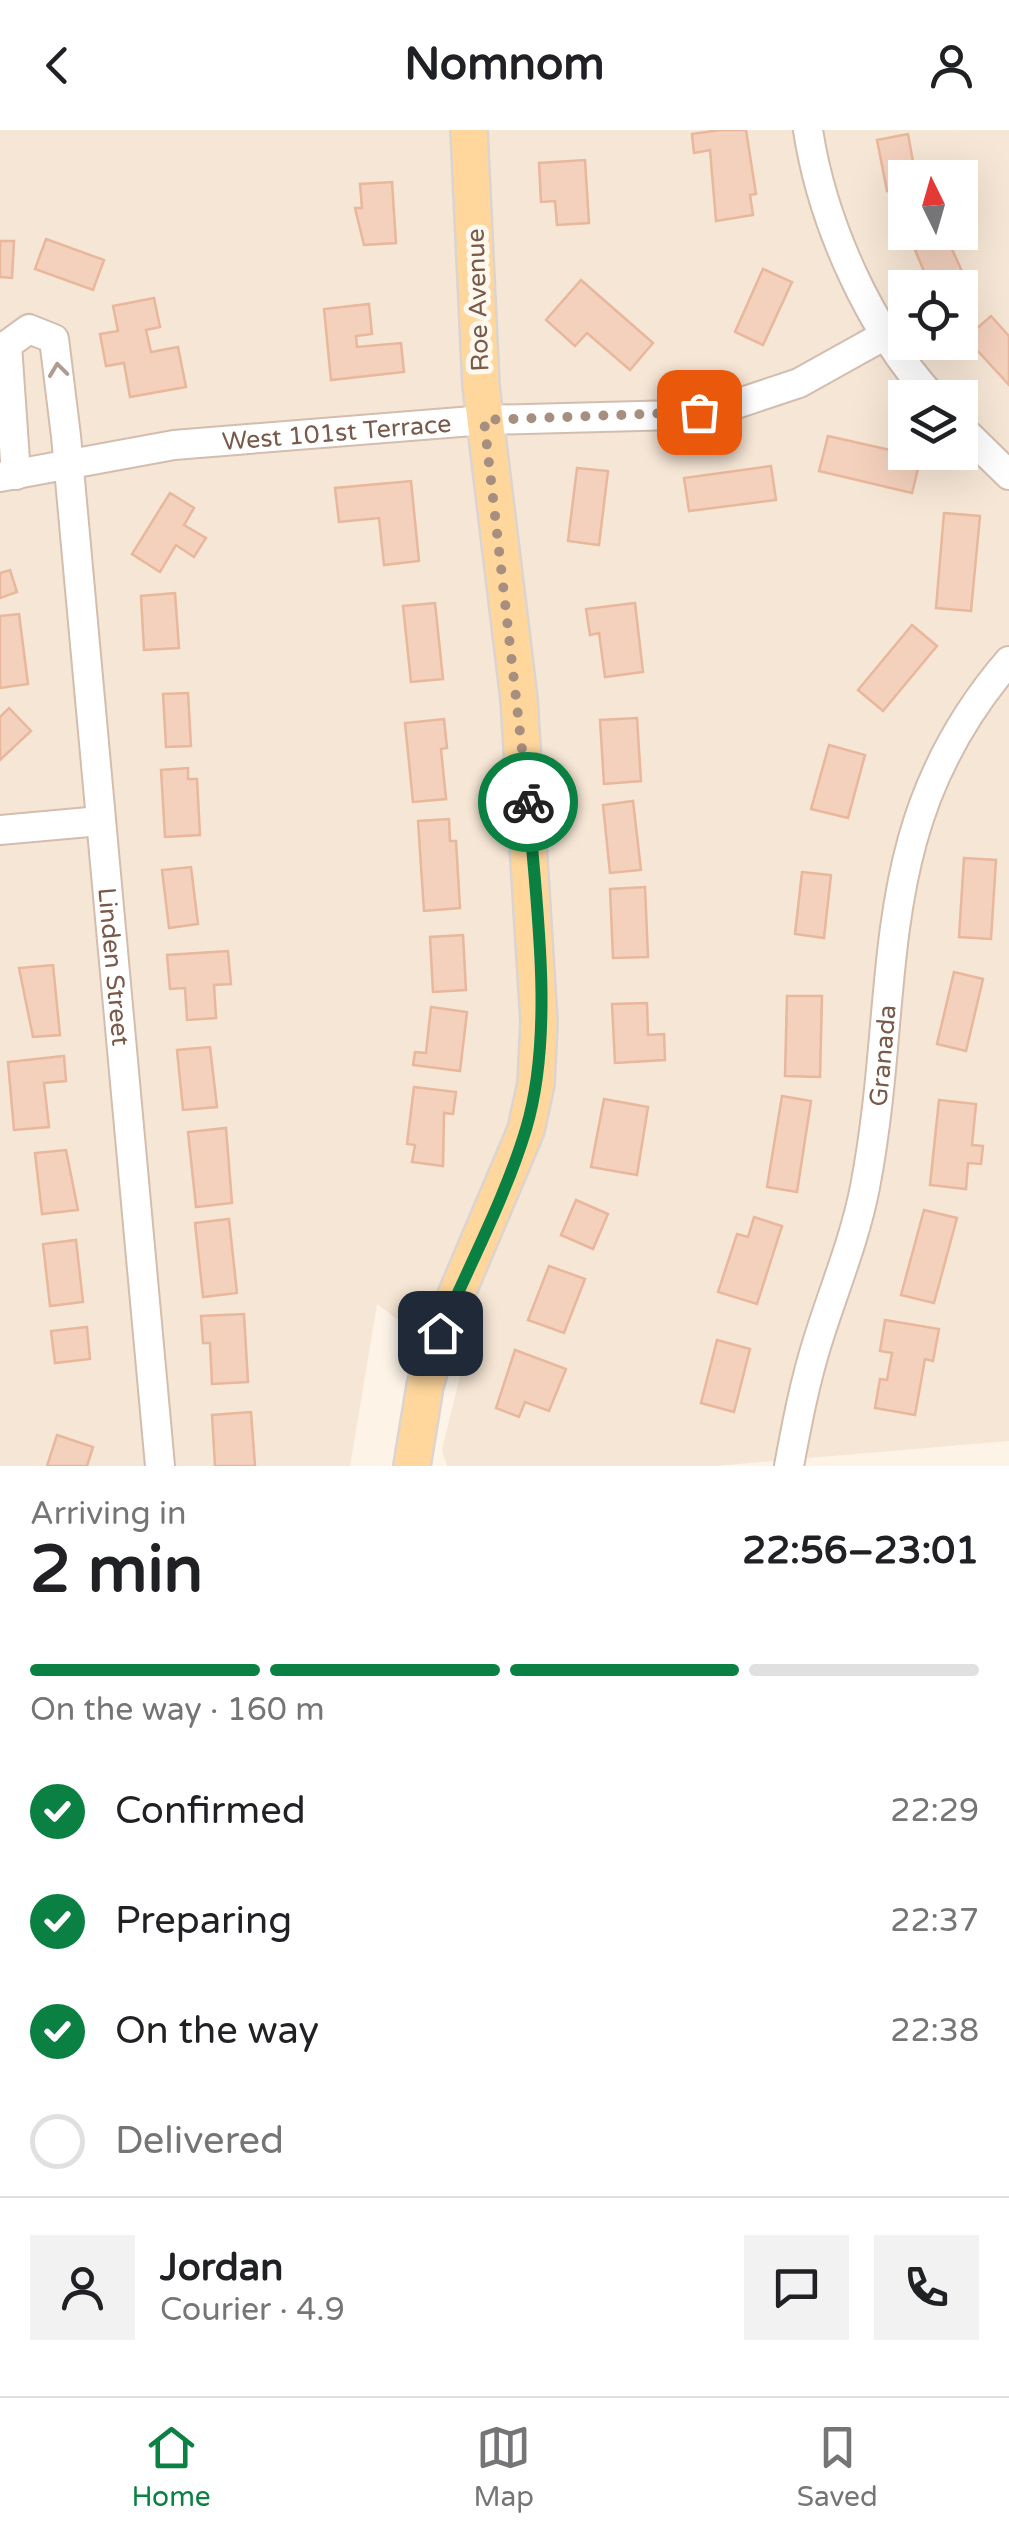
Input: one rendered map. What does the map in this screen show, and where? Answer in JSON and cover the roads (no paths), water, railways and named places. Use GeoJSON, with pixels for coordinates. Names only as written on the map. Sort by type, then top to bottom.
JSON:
{"type":"FeatureCollection","features":[{"type":"Feature","properties":{"kind":"main road","name":"Roe Avenue"},"geometry":{"type":"LineString","coordinates":[[412,1466],[422,1402],[440,1333],[526,1130],[536,1083],[540,1022],[528,802],[484,420],[469,130]]}},
{"type":"Feature","properties":{"kind":"street"},"geometry":{"type":"LineString","coordinates":[[808,130],[832,220],[854,275],[887,334],[919,380]]}},
{"type":"Feature","properties":{"kind":"street","name":"West 101st Terrace"},"geometry":{"type":"LineString","coordinates":[[68,467],[54,339],[30,330],[7,346],[8,476],[68,467],[174,445],[484,420],[677,415],[721,409],[799,383],[887,334]]}},
{"type":"Feature","properties":{"kind":"street"},"geometry":{"type":"LineString","coordinates":[[978,445],[1009,475]]}},
{"type":"Feature","properties":{"kind":"street","name":"Linden Street"},"geometry":{"type":"LineString","coordinates":[[68,467],[160,1466]]}},
{"type":"Feature","properties":{"kind":"street","name":"Granada"},"geometry":{"type":"LineString","coordinates":[[789,1466],[806,1380],[864,1190],[904,860],[942,757],[972,708],[1009,661]]}},
{"type":"Feature","properties":{"kind":"street"},"geometry":{"type":"LineString","coordinates":[[0,830],[100,821]]}}]}
